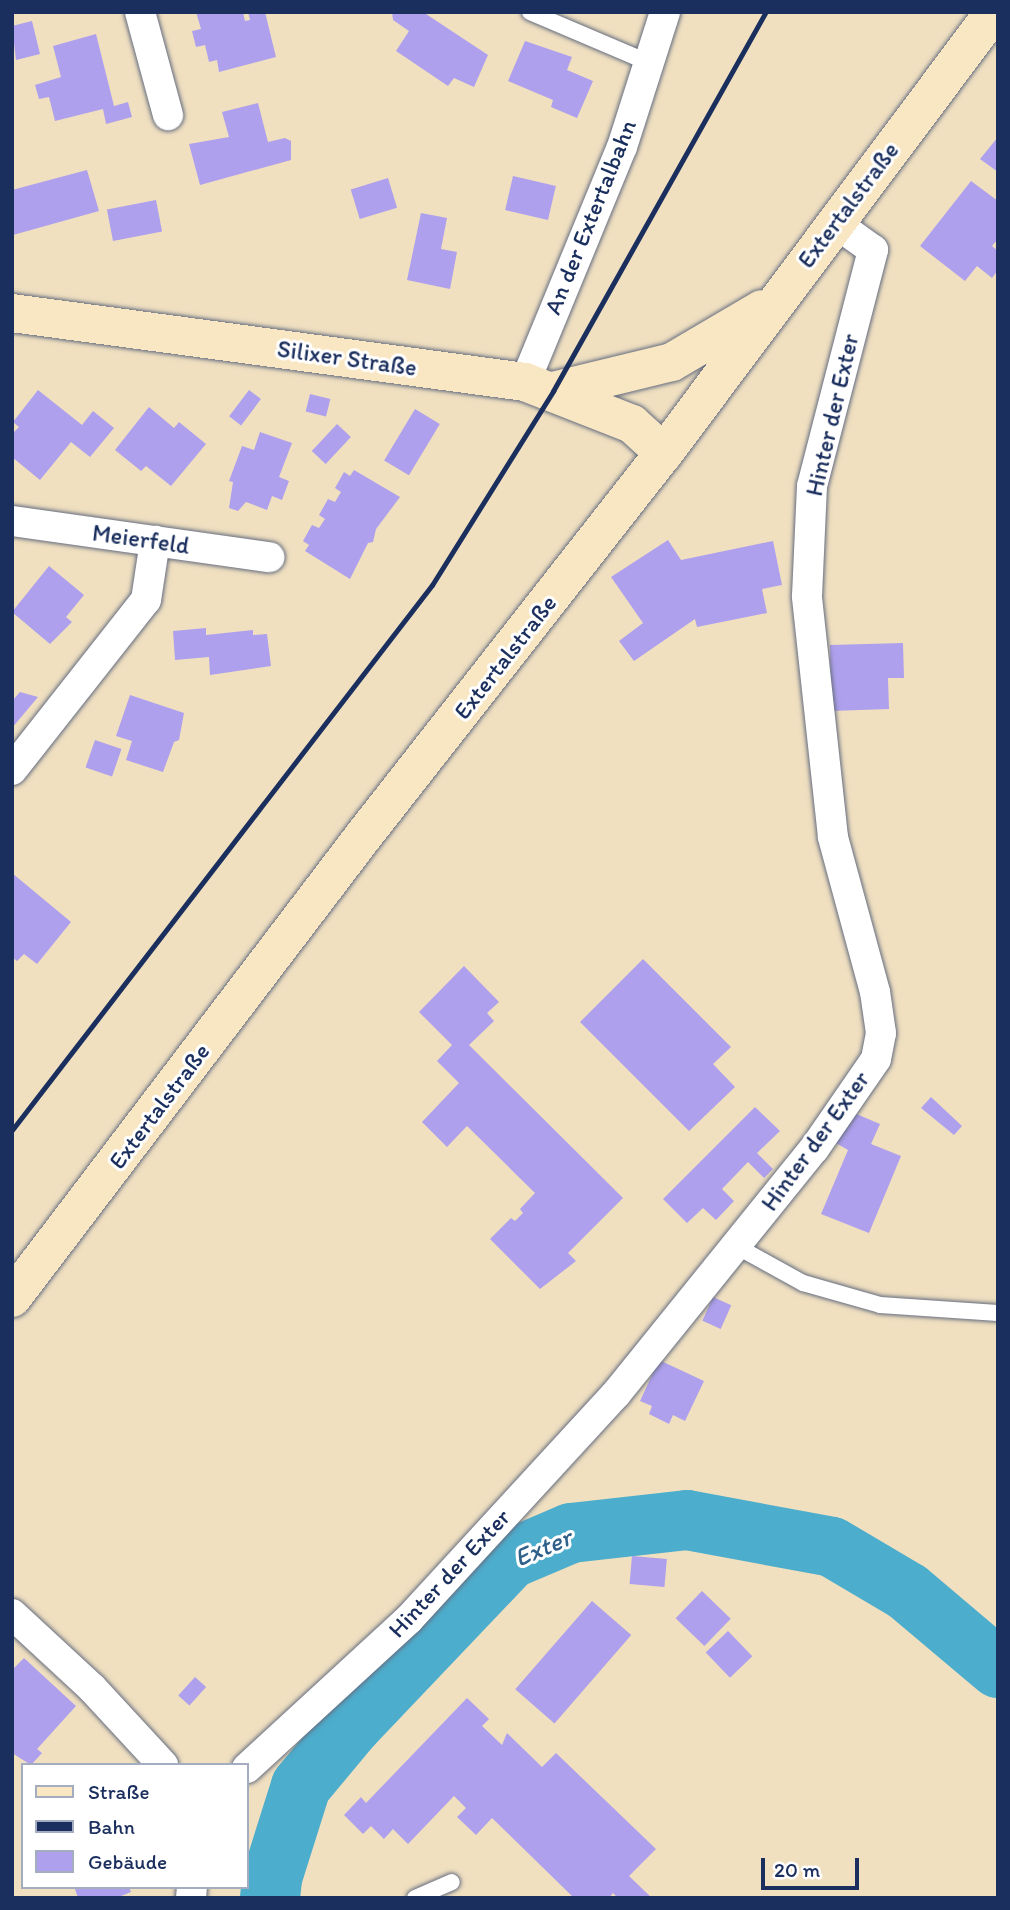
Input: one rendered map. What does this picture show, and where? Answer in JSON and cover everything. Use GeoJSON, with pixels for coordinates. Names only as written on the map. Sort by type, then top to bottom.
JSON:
{"type":"FeatureCollection","features":[{"type":"Feature","properties":{"kind":"main road","name":"Extertalstraße"},"geometry":{"type":"LineString","coordinates":[[12,1298],[365,834],[664,453],[834,222],[994,12]]}},
{"type":"Feature","properties":{"kind":"main road"},"geometry":{"type":"LineString","coordinates":[[539,386],[672,362],[776,301]]}},
{"type":"Feature","properties":{"kind":"main road","name":"Silixer Straße"},"geometry":{"type":"LineString","coordinates":[[12,313],[539,386],[632,424],[664,453]]}},
{"type":"Feature","properties":{"kind":"street"},"geometry":{"type":"LineString","coordinates":[[140,12],[168,115]]}},
{"type":"Feature","properties":{"kind":"street","name":"An der Extertalbahn"},"geometry":{"type":"LineString","coordinates":[[539,386],[622,147],[665,12]]}},
{"type":"Feature","properties":{"kind":"street","name":"Hinter der Exter"},"geometry":{"type":"LineString","coordinates":[[248,1767],[409,1619],[616,1394],[814,1149],[876,1059],[881,1033],[857,914],[833,836],[807,596],[812,486],[873,250],[834,222]]}},
{"type":"Feature","properties":{"kind":"street","name":"Meierfeld"},"geometry":{"type":"LineString","coordinates":[[12,521],[269,557]]}},
{"type":"Feature","properties":{"kind":"street"},"geometry":{"type":"LineString","coordinates":[[12,770],[146,600],[155,541]]}},
{"type":"Feature","properties":{"kind":"street"},"geometry":{"type":"LineString","coordinates":[[12,1614],[92,1688],[161,1763]]}},
{"type":"Feature","properties":{"kind":"lane"},"geometry":{"type":"LineString","coordinates":[[530,12],[647,62]]}},
{"type":"Feature","properties":{"kind":"lane"},"geometry":{"type":"LineString","coordinates":[[736,1246],[803,1283],[880,1305],[998,1313]]}},
{"type":"Feature","properties":{"kind":"lane"},"geometry":{"type":"LineString","coordinates":[[415,1898],[452,1882]]}},
{"type":"Feature","properties":{"kind":"building"},"geometry":{"type":"Polygon","coordinates":[[[196,12],[243,12],[245,21],[250,20],[248,12],[265,12],[276,57],[219,72],[217,60],[209,62],[205,45],[196,47],[192,31],[201,29],[196,12]]]}},
{"type":"Feature","properties":{"kind":"building"},"geometry":{"type":"Polygon","coordinates":[[[392,12],[423,12],[488,55],[474,87],[454,78],[448,86],[396,51],[409,31],[393,20],[392,12]]]}},
{"type":"Feature","properties":{"kind":"building"},"geometry":{"type":"Polygon","coordinates":[[[32,21],[40,54],[16,60],[12,26],[32,21]]]}},
{"type":"Feature","properties":{"kind":"building"},"geometry":{"type":"Polygon","coordinates":[[[96,34],[114,106],[128,102],[132,117],[106,124],[103,109],[55,121],[49,97],[39,99],[35,85],[61,77],[53,46],[96,34]]]}},
{"type":"Feature","properties":{"kind":"building"},"geometry":{"type":"Polygon","coordinates":[[[525,41],[572,57],[567,70],[593,81],[577,118],[551,107],[553,100],[508,81],[525,41]]]}},
{"type":"Feature","properties":{"kind":"building"},"geometry":{"type":"Polygon","coordinates":[[[258,103],[268,142],[285,138],[291,141],[291,160],[200,185],[189,144],[229,137],[222,112],[258,103]]]}},
{"type":"Feature","properties":{"kind":"building"},"geometry":{"type":"Polygon","coordinates":[[[998,137],[998,172],[980,159],[998,137]]]}},
{"type":"Feature","properties":{"kind":"building"},"geometry":{"type":"Polygon","coordinates":[[[87,170],[99,211],[13,235],[12,190],[87,170]]]}},
{"type":"Feature","properties":{"kind":"building"},"geometry":{"type":"Polygon","coordinates":[[[513,176],[556,186],[548,220],[505,210],[513,176]]]}},
{"type":"Feature","properties":{"kind":"building"},"geometry":{"type":"Polygon","coordinates":[[[388,178],[397,208],[360,219],[351,189],[388,178]]]}},
{"type":"Feature","properties":{"kind":"building"},"geometry":{"type":"Polygon","coordinates":[[[971,181],[998,201],[998,239],[992,246],[998,251],[998,270],[992,278],[977,266],[965,281],[920,246],[971,181]]]}},
{"type":"Feature","properties":{"kind":"building"},"geometry":{"type":"Polygon","coordinates":[[[156,200],[162,231],[113,241],[107,210],[156,200]]]}},
{"type":"Feature","properties":{"kind":"building"},"geometry":{"type":"Polygon","coordinates":[[[421,213],[447,218],[441,249],[457,252],[450,289],[407,280],[421,213]]]}},
{"type":"Feature","properties":{"kind":"building"},"geometry":{"type":"Polygon","coordinates":[[[38,390],[82,425],[93,411],[114,428],[90,457],[71,442],[40,480],[12,457],[12,434],[19,427],[13,422],[38,390]]]}},
{"type":"Feature","properties":{"kind":"building"},"geometry":{"type":"Polygon","coordinates":[[[249,390],[261,399],[241,425],[229,416],[249,390]]]}},
{"type":"Feature","properties":{"kind":"building"},"geometry":{"type":"Polygon","coordinates":[[[310,394],[330,399],[326,417],[306,411],[310,394]]]}},
{"type":"Feature","properties":{"kind":"building"},"geometry":{"type":"Polygon","coordinates":[[[149,407],[174,428],[179,422],[206,444],[171,486],[146,466],[141,471],[115,450],[149,407]]]}},
{"type":"Feature","properties":{"kind":"building"},"geometry":{"type":"Polygon","coordinates":[[[415,409],[440,424],[409,475],[384,460],[415,409]]]}},
{"type":"Feature","properties":{"kind":"building"},"geometry":{"type":"Polygon","coordinates":[[[337,424],[351,437],[326,464],[312,451],[337,424]]]}},
{"type":"Feature","properties":{"kind":"building"},"geometry":{"type":"Polygon","coordinates":[[[260,432],[292,443],[279,477],[289,481],[282,500],[272,496],[267,510],[246,502],[238,511],[229,508],[233,482],[229,481],[242,446],[254,450],[260,432]]]}},
{"type":"Feature","properties":{"kind":"building"},"geometry":{"type":"Polygon","coordinates":[[[354,470],[400,497],[376,529],[373,542],[368,543],[350,579],[305,551],[309,545],[303,541],[312,525],[319,528],[325,519],[319,515],[328,499],[335,502],[341,492],[335,488],[344,472],[350,476],[354,470]]]}},
{"type":"Feature","properties":{"kind":"building"},"geometry":{"type":"Polygon","coordinates":[[[668,540],[681,560],[773,541],[782,585],[762,589],[767,613],[697,627],[695,619],[634,661],[619,641],[643,623],[611,577],[668,540]]]}},
{"type":"Feature","properties":{"kind":"building"},"geometry":{"type":"Polygon","coordinates":[[[49,566],[84,595],[66,617],[72,622],[50,644],[12,612],[49,566]]]}},
{"type":"Feature","properties":{"kind":"building"},"geometry":{"type":"Polygon","coordinates":[[[206,628],[206,635],[253,630],[253,635],[267,634],[271,666],[210,675],[209,657],[175,660],[173,631],[206,628]]]}},
{"type":"Feature","properties":{"kind":"building"},"geometry":{"type":"Polygon","coordinates":[[[903,643],[904,678],[888,678],[889,709],[831,711],[830,645],[903,643]]]}},
{"type":"Feature","properties":{"kind":"building"},"geometry":{"type":"Polygon","coordinates":[[[20,692],[38,697],[12,728],[12,701],[20,692]]]}},
{"type":"Feature","properties":{"kind":"building"},"geometry":{"type":"Polygon","coordinates":[[[130,695],[184,713],[179,740],[174,742],[163,772],[126,760],[132,741],[116,736],[130,695]]]}},
{"type":"Feature","properties":{"kind":"building"},"geometry":{"type":"Polygon","coordinates":[[[95,740],[121,749],[112,777],[86,767],[95,740]]]}},
{"type":"Feature","properties":{"kind":"building"},"geometry":{"type":"Polygon","coordinates":[[[12,873],[71,922],[37,964],[24,954],[17,961],[12,957],[12,873]]]}},
{"type":"Feature","properties":{"kind":"building"},"geometry":{"type":"Polygon","coordinates":[[[643,959],[731,1047],[713,1064],[735,1087],[689,1131],[580,1022],[643,959]]]}},
{"type":"Feature","properties":{"kind":"building"},"geometry":{"type":"Polygon","coordinates":[[[464,966],[499,1002],[487,1013],[494,1021],[469,1045],[623,1198],[568,1253],[576,1261],[540,1289],[490,1239],[511,1218],[515,1221],[523,1213],[520,1209],[535,1193],[467,1126],[447,1147],[422,1122],[459,1083],[437,1061],[452,1045],[419,1012],[464,966]]]}},
{"type":"Feature","properties":{"kind":"building"},"geometry":{"type":"Polygon","coordinates":[[[931,1097],[962,1126],[954,1135],[921,1108],[931,1097]]]}},
{"type":"Feature","properties":{"kind":"building"},"geometry":{"type":"Polygon","coordinates":[[[755,1107],[780,1131],[757,1153],[773,1169],[764,1178],[748,1162],[722,1189],[734,1201],[716,1220],[703,1208],[687,1223],[663,1199],[755,1107]]]}},
{"type":"Feature","properties":{"kind":"building"},"geometry":{"type":"Polygon","coordinates":[[[854,1113],[880,1124],[871,1144],[901,1156],[869,1233],[821,1214],[848,1150],[836,1143],[854,1113]]]}},
{"type":"Feature","properties":{"kind":"building"},"geometry":{"type":"Polygon","coordinates":[[[713,1297],[731,1305],[721,1329],[702,1321],[713,1297]]]}},
{"type":"Feature","properties":{"kind":"building"},"geometry":{"type":"Polygon","coordinates":[[[659,1360],[704,1381],[685,1421],[673,1415],[669,1424],[649,1414],[652,1406],[640,1401],[659,1360]]]}},
{"type":"Feature","properties":{"kind":"building"},"geometry":{"type":"Polygon","coordinates":[[[632,1556],[667,1559],[664,1587],[630,1584],[632,1556]]]}},
{"type":"Feature","properties":{"kind":"building"},"geometry":{"type":"Polygon","coordinates":[[[702,1591],[731,1619],[704,1646],[676,1618],[702,1591]]]}},
{"type":"Feature","properties":{"kind":"building"},"geometry":{"type":"Polygon","coordinates":[[[592,1601],[631,1635],[554,1723],[515,1689],[592,1601]]]}},
{"type":"Feature","properties":{"kind":"building"},"geometry":{"type":"Polygon","coordinates":[[[728,1631],[752,1656],[730,1678],[706,1653],[728,1631]]]}},
{"type":"Feature","properties":{"kind":"building"},"geometry":{"type":"Polygon","coordinates":[[[24,1658],[76,1706],[37,1749],[42,1753],[33,1763],[28,1763],[12,1753],[12,1670],[24,1658]]]}},
{"type":"Feature","properties":{"kind":"building"},"geometry":{"type":"Polygon","coordinates":[[[195,1677],[206,1687],[189,1706],[178,1696],[195,1677]]]}},
{"type":"Feature","properties":{"kind":"building"},"geometry":{"type":"Polygon","coordinates":[[[467,1698],[489,1719],[482,1726],[502,1745],[507,1733],[542,1767],[556,1753],[656,1849],[629,1876],[652,1898],[618,1898],[613,1893],[609,1898],[574,1898],[492,1818],[476,1835],[457,1817],[466,1808],[454,1796],[408,1844],[393,1829],[384,1839],[371,1826],[363,1834],[344,1815],[361,1797],[366,1803],[467,1698]]]}},
{"type":"Feature","properties":{"kind":"building"},"geometry":{"type":"Polygon","coordinates":[[[75,1889],[130,1889],[131,1892],[116,1898],[78,1898],[75,1889]]]}},
{"type":"Feature","properties":{"kind":"waterway","name":"Exter"},"geometry":{"type":"LineString","coordinates":[[270,1898],[272,1878],[301,1786],[352,1725],[510,1559],[571,1533],[687,1520],[832,1547],[908,1592],[998,1668]]}},
{"type":"Feature","properties":{"kind":"railway"},"geometry":{"type":"LineString","coordinates":[[12,1130],[432,585],[553,391],[766,12]]}}]}
